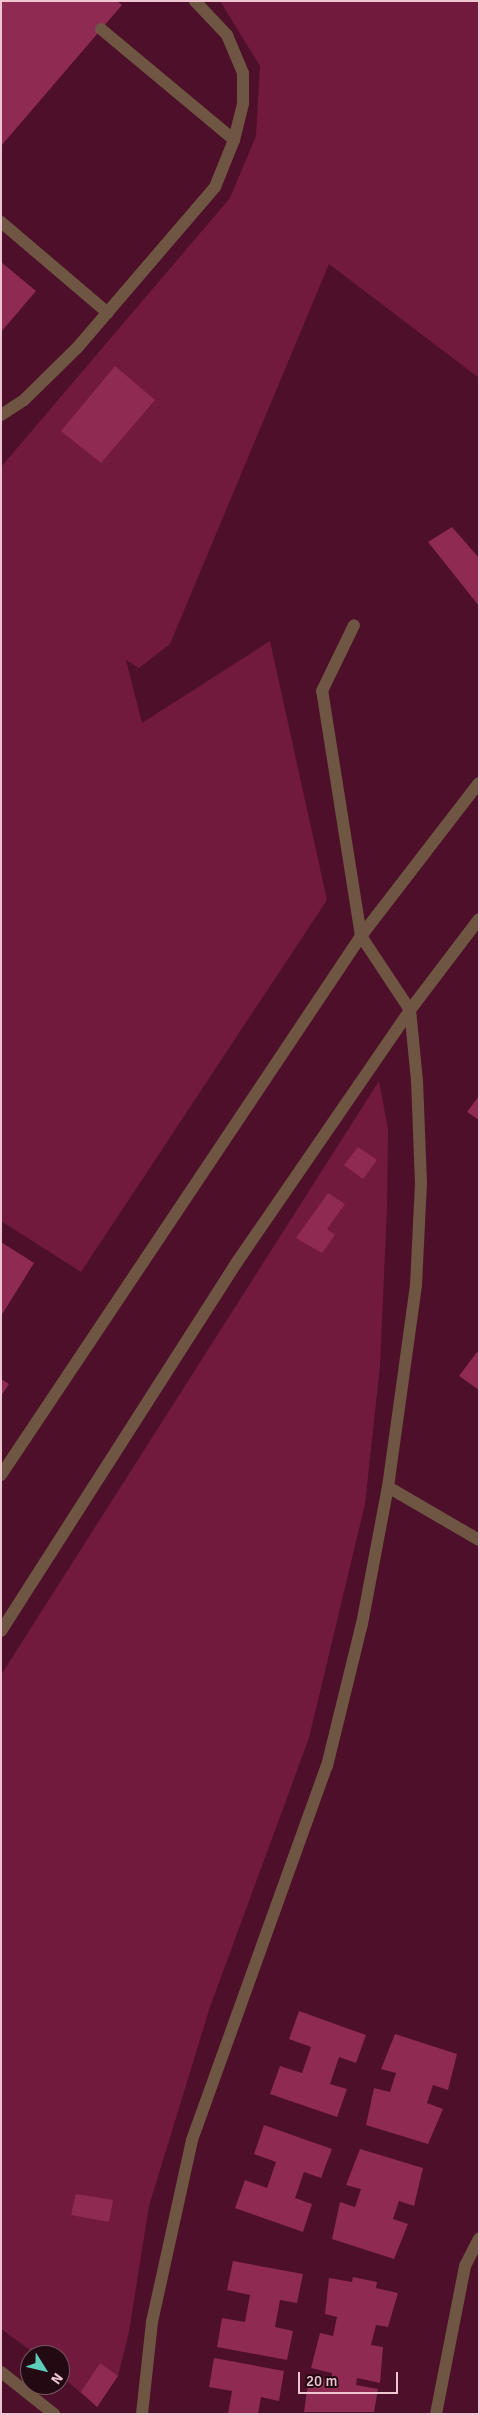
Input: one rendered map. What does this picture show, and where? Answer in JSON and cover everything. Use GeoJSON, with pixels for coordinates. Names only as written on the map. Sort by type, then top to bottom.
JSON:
{"type":"FeatureCollection","features":[{"type":"Feature","properties":{"kind":"street"},"geometry":{"type":"LineString","coordinates":[[1,415],[24,400],[108,314],[215,187],[234,140],[243,103],[243,73],[227,35],[196,1]]}},
{"type":"Feature","properties":{"kind":"street"},"geometry":{"type":"LineString","coordinates":[[101,29],[234,140]]}},
{"type":"Feature","properties":{"kind":"street"},"geometry":{"type":"LineString","coordinates":[[1,222],[108,314]]}},
{"type":"Feature","properties":{"kind":"street"},"geometry":{"type":"LineString","coordinates":[[142,2414],[152,2322],[192,2140],[327,1766],[362,1624],[388,1487],[416,1285],[421,1184],[417,1080],[410,1010],[361,936],[322,691],[354,625]]}},
{"type":"Feature","properties":{"kind":"street"},"geometry":{"type":"LineString","coordinates":[[1,1475],[361,936],[479,783]]}},
{"type":"Feature","properties":{"kind":"street"},"geometry":{"type":"LineString","coordinates":[[1,1631],[237,1262],[410,1010],[479,919]]}},
{"type":"Feature","properties":{"kind":"street"},"geometry":{"type":"LineString","coordinates":[[388,1487],[479,1540]]}},
{"type":"Feature","properties":{"kind":"street"},"geometry":{"type":"LineString","coordinates":[[436,2414],[466,2266],[479,2238]]}},
{"type":"Feature","properties":{"kind":"street"},"geometry":{"type":"LineString","coordinates":[[1,2372],[54,2414]]}},
{"type":"Feature","properties":{"kind":"shaded area"},"geometry":{"type":"Polygon","coordinates":[[[220,1],[479,1],[479,378],[329,264],[170,644],[139,668],[126,660],[142,723],[270,641],[327,900],[81,1272],[1,1221],[1,467],[230,198],[256,136],[260,66],[220,1]]]}},
{"type":"Feature","properties":{"kind":"shaded area"},"geometry":{"type":"Polygon","coordinates":[[[379,1081],[388,1129],[387,1208],[380,1366],[365,1504],[309,1738],[210,2007],[149,2206],[129,2332],[118,2376],[97,2407],[70,2384],[70,2345],[23,2345],[1,2329],[1,1675],[379,1081]]]}},
{"type":"Feature","properties":{"kind":"building"},"geometry":{"type":"Polygon","coordinates":[[[1,1],[117,1],[122,5],[1,146],[1,1]]]}},
{"type":"Feature","properties":{"kind":"building"},"geometry":{"type":"Polygon","coordinates":[[[1,262],[36,291],[1,332],[1,262]]]}},
{"type":"Feature","properties":{"kind":"building"},"geometry":{"type":"Polygon","coordinates":[[[115,366],[155,400],[101,463],[61,431],[115,366]]]}},
{"type":"Feature","properties":{"kind":"building"},"geometry":{"type":"Polygon","coordinates":[[[452,527],[479,558],[479,606],[428,542],[452,527]]]}},
{"type":"Feature","properties":{"kind":"building"},"geometry":{"type":"Polygon","coordinates":[[[479,1096],[479,1120],[467,1112],[479,1096]]]}},
{"type":"Feature","properties":{"kind":"building"},"geometry":{"type":"Polygon","coordinates":[[[358,1147],[377,1160],[363,1179],[344,1165],[358,1147]]]}},
{"type":"Feature","properties":{"kind":"building"},"geometry":{"type":"Polygon","coordinates":[[[328,1193],[345,1204],[327,1229],[335,1235],[322,1253],[296,1238],[328,1193]]]}},
{"type":"Feature","properties":{"kind":"building"},"geometry":{"type":"Polygon","coordinates":[[[1,1242],[34,1263],[1,1316],[1,1242]]]}},
{"type":"Feature","properties":{"kind":"building"},"geometry":{"type":"Polygon","coordinates":[[[477,1352],[479,1354],[479,1390],[459,1376],[477,1352]]]}},
{"type":"Feature","properties":{"kind":"building"},"geometry":{"type":"Polygon","coordinates":[[[1,1379],[9,1384],[1,1396],[1,1379]]]}},
{"type":"Feature","properties":{"kind":"building"},"geometry":{"type":"Polygon","coordinates":[[[299,2011],[366,2035],[356,2063],[339,2057],[330,2084],[347,2089],[337,2117],[270,2094],[280,2066],[302,2073],[311,2047],[289,2039],[299,2011]]]}},
{"type":"Feature","properties":{"kind":"building"},"geometry":{"type":"Polygon","coordinates":[[[395,2034],[457,2054],[448,2090],[433,2085],[427,2103],[443,2109],[428,2144],[366,2125],[374,2088],[390,2092],[396,2073],[381,2069],[395,2034]]]}},
{"type":"Feature","properties":{"kind":"building"},"geometry":{"type":"Polygon","coordinates":[[[264,2125],[332,2149],[321,2178],[304,2172],[295,2198],[312,2204],[303,2232],[235,2208],[245,2180],[267,2188],[276,2162],[254,2154],[264,2125]]]}},
{"type":"Feature","properties":{"kind":"building"},"geometry":{"type":"Polygon","coordinates":[[[360,2149],[423,2168],[414,2206],[399,2201],[393,2219],[408,2224],[394,2259],[332,2239],[340,2202],[355,2207],[361,2189],[346,2185],[360,2149]]]}},
{"type":"Feature","properties":{"kind":"building"},"geometry":{"type":"Polygon","coordinates":[[[76,2194],[113,2200],[109,2222],[71,2215],[76,2194]]]}},
{"type":"Feature","properties":{"kind":"building"},"geometry":{"type":"Polygon","coordinates":[[[233,2261],[303,2274],[297,2303],[280,2300],[275,2327],[293,2331],[287,2360],[217,2347],[222,2318],[245,2322],[250,2295],[227,2290],[233,2261]]]}},
{"type":"Feature","properties":{"kind":"building"},"geometry":{"type":"Polygon","coordinates":[[[353,2277],[377,2282],[376,2288],[398,2293],[388,2327],[376,2325],[371,2345],[383,2347],[380,2383],[357,2378],[356,2385],[378,2389],[374,2412],[304,2412],[309,2376],[331,2380],[332,2373],[311,2368],[320,2333],[333,2336],[337,2317],[325,2314],[329,2278],[352,2282],[353,2277]]]}},
{"type":"Feature","properties":{"kind":"building"},"geometry":{"type":"Polygon","coordinates":[[[214,2358],[284,2371],[279,2401],[261,2397],[258,2414],[228,2414],[232,2391],[209,2387],[214,2358]]]}},
{"type":"Feature","properties":{"kind":"building"},"geometry":{"type":"Polygon","coordinates":[[[100,2363],[118,2376],[97,2407],[81,2392],[100,2363]]]}}]}
